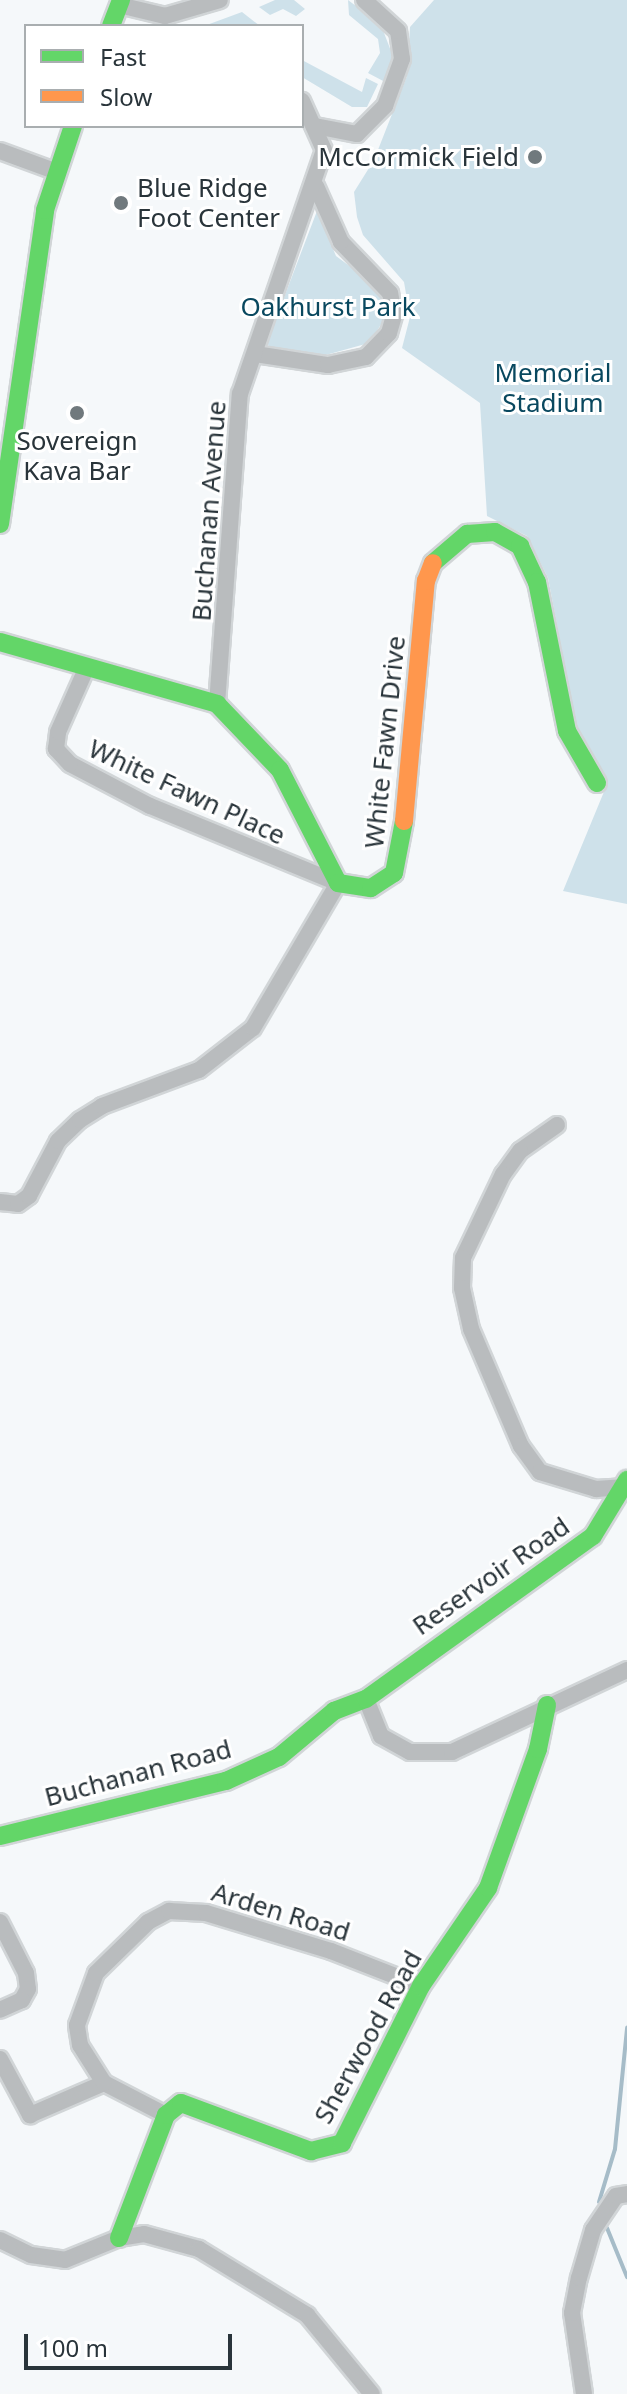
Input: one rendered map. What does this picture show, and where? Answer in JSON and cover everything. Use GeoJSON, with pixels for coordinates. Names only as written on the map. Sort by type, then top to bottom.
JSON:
{"type":"FeatureCollection","features":[{"type":"Feature","properties":{"kind":"street"},"geometry":{"type":"LineString","coordinates":[[112,24],[120,2],[166,21],[220,0]]}},
{"type":"Feature","properties":{"kind":"street"},"geometry":{"type":"LineString","coordinates":[[315,126],[357,134],[385,106],[402,59],[398,31],[364,0]]}},
{"type":"Feature","properties":{"kind":"street","name":"Buchanan Avenue"},"geometry":{"type":"LineString","coordinates":[[217,704],[240,394],[316,186],[324,150],[304,105]]}},
{"type":"Feature","properties":{"kind":"street"},"geometry":{"type":"LineString","coordinates":[[0,524],[45,210],[72,128]]}},
{"type":"Feature","properties":{"kind":"street"},"geometry":{"type":"LineString","coordinates":[[0,151],[57,172]]}},
{"type":"Feature","properties":{"kind":"street"},"geometry":{"type":"LineString","coordinates":[[255,354],[328,365],[366,357],[389,333],[394,315],[390,293],[341,242],[316,186]]}},
{"type":"Feature","properties":{"kind":"street","name":"White Fawn Drive"},"geometry":{"type":"LineString","coordinates":[[217,704],[280,770],[338,883],[371,888],[394,873],[401,858],[426,581],[435,559],[467,534],[495,532],[520,546],[537,582],[567,731],[597,783]]}},
{"type":"Feature","properties":{"kind":"street"},"geometry":{"type":"LineString","coordinates":[[0,642],[217,704]]}},
{"type":"Feature","properties":{"kind":"street","name":"White Fawn Place"},"geometry":{"type":"LineString","coordinates":[[86,669],[58,732],[56,749],[70,764],[150,806],[338,883]]}},
{"type":"Feature","properties":{"kind":"street"},"geometry":{"type":"LineString","coordinates":[[0,1202],[18,1204],[29,1196],[58,1141],[80,1120],[102,1106],[199,1070],[253,1028],[338,883]]}},
{"type":"Feature","properties":{"kind":"street"},"geometry":{"type":"LineString","coordinates":[[557,1125],[520,1151],[503,1174],[463,1258],[462,1288],[471,1329],[521,1446],[540,1472],[596,1489],[625,1483]]}},
{"type":"Feature","properties":{"kind":"street","name":"Reservoir Road"},"geometry":{"type":"LineString","coordinates":[[366,1699],[593,1536],[625,1483]]}},
{"type":"Feature","properties":{"kind":"street"},"geometry":{"type":"LineString","coordinates":[[366,1699],[381,1736],[410,1752],[452,1752],[627,1670]]}},
{"type":"Feature","properties":{"kind":"street","name":"Buchanan Road"},"geometry":{"type":"LineString","coordinates":[[0,1836],[226,1781],[279,1757],[334,1711],[366,1699]]}},
{"type":"Feature","properties":{"kind":"street","name":"Sherwood Road"},"geometry":{"type":"LineString","coordinates":[[166,2115],[181,2103],[193,2103],[311,2151],[333,2149],[346,2137],[421,1986],[488,1888],[538,1749],[547,1705]]}},
{"type":"Feature","properties":{"kind":"street","name":"Arden Road"},"geometry":{"type":"LineString","coordinates":[[104,2083],[80,2045],[82,2005],[112,1952],[169,1911],[206,1913],[331,1951],[421,1986]]}},
{"type":"Feature","properties":{"kind":"street"},"geometry":{"type":"LineString","coordinates":[[0,1922],[26,1973],[28,1989],[22,2000],[0,2010]]}},
{"type":"Feature","properties":{"kind":"street"},"geometry":{"type":"LineString","coordinates":[[0,2059],[30,2115],[104,2083],[166,2115],[119,2238]]}},
{"type":"Feature","properties":{"kind":"street"},"geometry":{"type":"LineString","coordinates":[[584,2394],[572,2313],[579,2278],[593,2230],[616,2196],[627,2194]]}},
{"type":"Feature","properties":{"kind":"street"},"geometry":{"type":"LineString","coordinates":[[0,2240],[31,2255],[65,2260],[79,2259],[119,2238],[164,2236],[243,2272],[319,2325],[372,2394]]}},
{"type":"Feature","properties":{"kind":"green space"},"geometry":{"type":"Polygon","coordinates":[[[275,0],[294,0],[305,9],[296,16],[283,9],[270,15],[259,7],[275,0]]]}},
{"type":"Feature","properties":{"kind":"green space"},"geometry":{"type":"Polygon","coordinates":[[[348,0],[381,25],[394,59],[387,83],[368,73],[380,53],[378,39],[349,15],[348,0]]]}},
{"type":"Feature","properties":{"kind":"green space","name":"Memorial Stadium"},"geometry":{"type":"Polygon","coordinates":[[[434,0],[627,0],[627,904],[563,891],[608,782],[577,729],[548,578],[527,536],[487,516],[480,403],[402,348],[410,317],[404,282],[363,235],[357,217],[354,192],[374,160],[407,76],[410,27],[434,0]]]}},
{"type":"Feature","properties":{"kind":"green space"},"geometry":{"type":"Polygon","coordinates":[[[242,12],[257,24],[209,24],[242,12]]]}},
{"type":"Feature","properties":{"kind":"green space"},"geometry":{"type":"Polygon","coordinates":[[[304,61],[362,92],[366,78],[378,84],[367,107],[352,107],[304,78],[304,61]]]}},
{"type":"Feature","properties":{"kind":"green space","name":"Oakhurst Park"},"geometry":{"type":"Polygon","coordinates":[[[317,211],[336,256],[371,282],[383,299],[382,323],[369,343],[322,356],[269,347],[267,342],[317,211]]]}},
{"type":"Feature","properties":{"kind":"waterway"},"geometry":{"type":"LineString","coordinates":[[599,2202],[615,2149],[627,2028]]}},
{"type":"Feature","properties":{"kind":"waterway"},"geometry":{"type":"LineString","coordinates":[[607,2228],[627,2277]]}},
{"type":"Feature","properties":{"kind":"traffic: fast"},"geometry":{"type":"LineString","coordinates":[[112,24],[121,0]]}},
{"type":"Feature","properties":{"kind":"traffic: fast"},"geometry":{"type":"LineString","coordinates":[[0,524],[45,210],[72,128]]}},
{"type":"Feature","properties":{"kind":"traffic: fast"},"geometry":{"type":"LineString","coordinates":[[433,563],[467,534],[495,532],[520,546],[537,582],[567,731],[597,783]]}},
{"type":"Feature","properties":{"kind":"traffic: fast"},"geometry":{"type":"LineString","coordinates":[[0,642],[217,704],[280,770],[338,883],[371,888],[394,873],[404,821]]}},
{"type":"Feature","properties":{"kind":"traffic: fast"},"geometry":{"type":"LineString","coordinates":[[0,1836],[226,1781],[279,1757],[334,1711],[366,1699],[593,1536],[627,1480]]}},
{"type":"Feature","properties":{"kind":"traffic: fast"},"geometry":{"type":"LineString","coordinates":[[119,2238],[166,2115],[181,2103],[311,2151],[342,2143],[421,1986],[488,1888],[538,1749],[547,1705]]}},
{"type":"Feature","properties":{"kind":"traffic: slow"},"geometry":{"type":"LineString","coordinates":[[404,821],[426,581],[433,563]]}},
{"type":"Feature","properties":{"kind":"place","name":"McCormick Field"},"geometry":{"type":"Point","coordinates":[535,157]}},
{"type":"Feature","properties":{"kind":"place","name":"Blue Ridge Foot Center"},"geometry":{"type":"Point","coordinates":[121,203]}},
{"type":"Feature","properties":{"kind":"place","name":"Sovereign Kava Bar"},"geometry":{"type":"Point","coordinates":[77,413]}}]}
